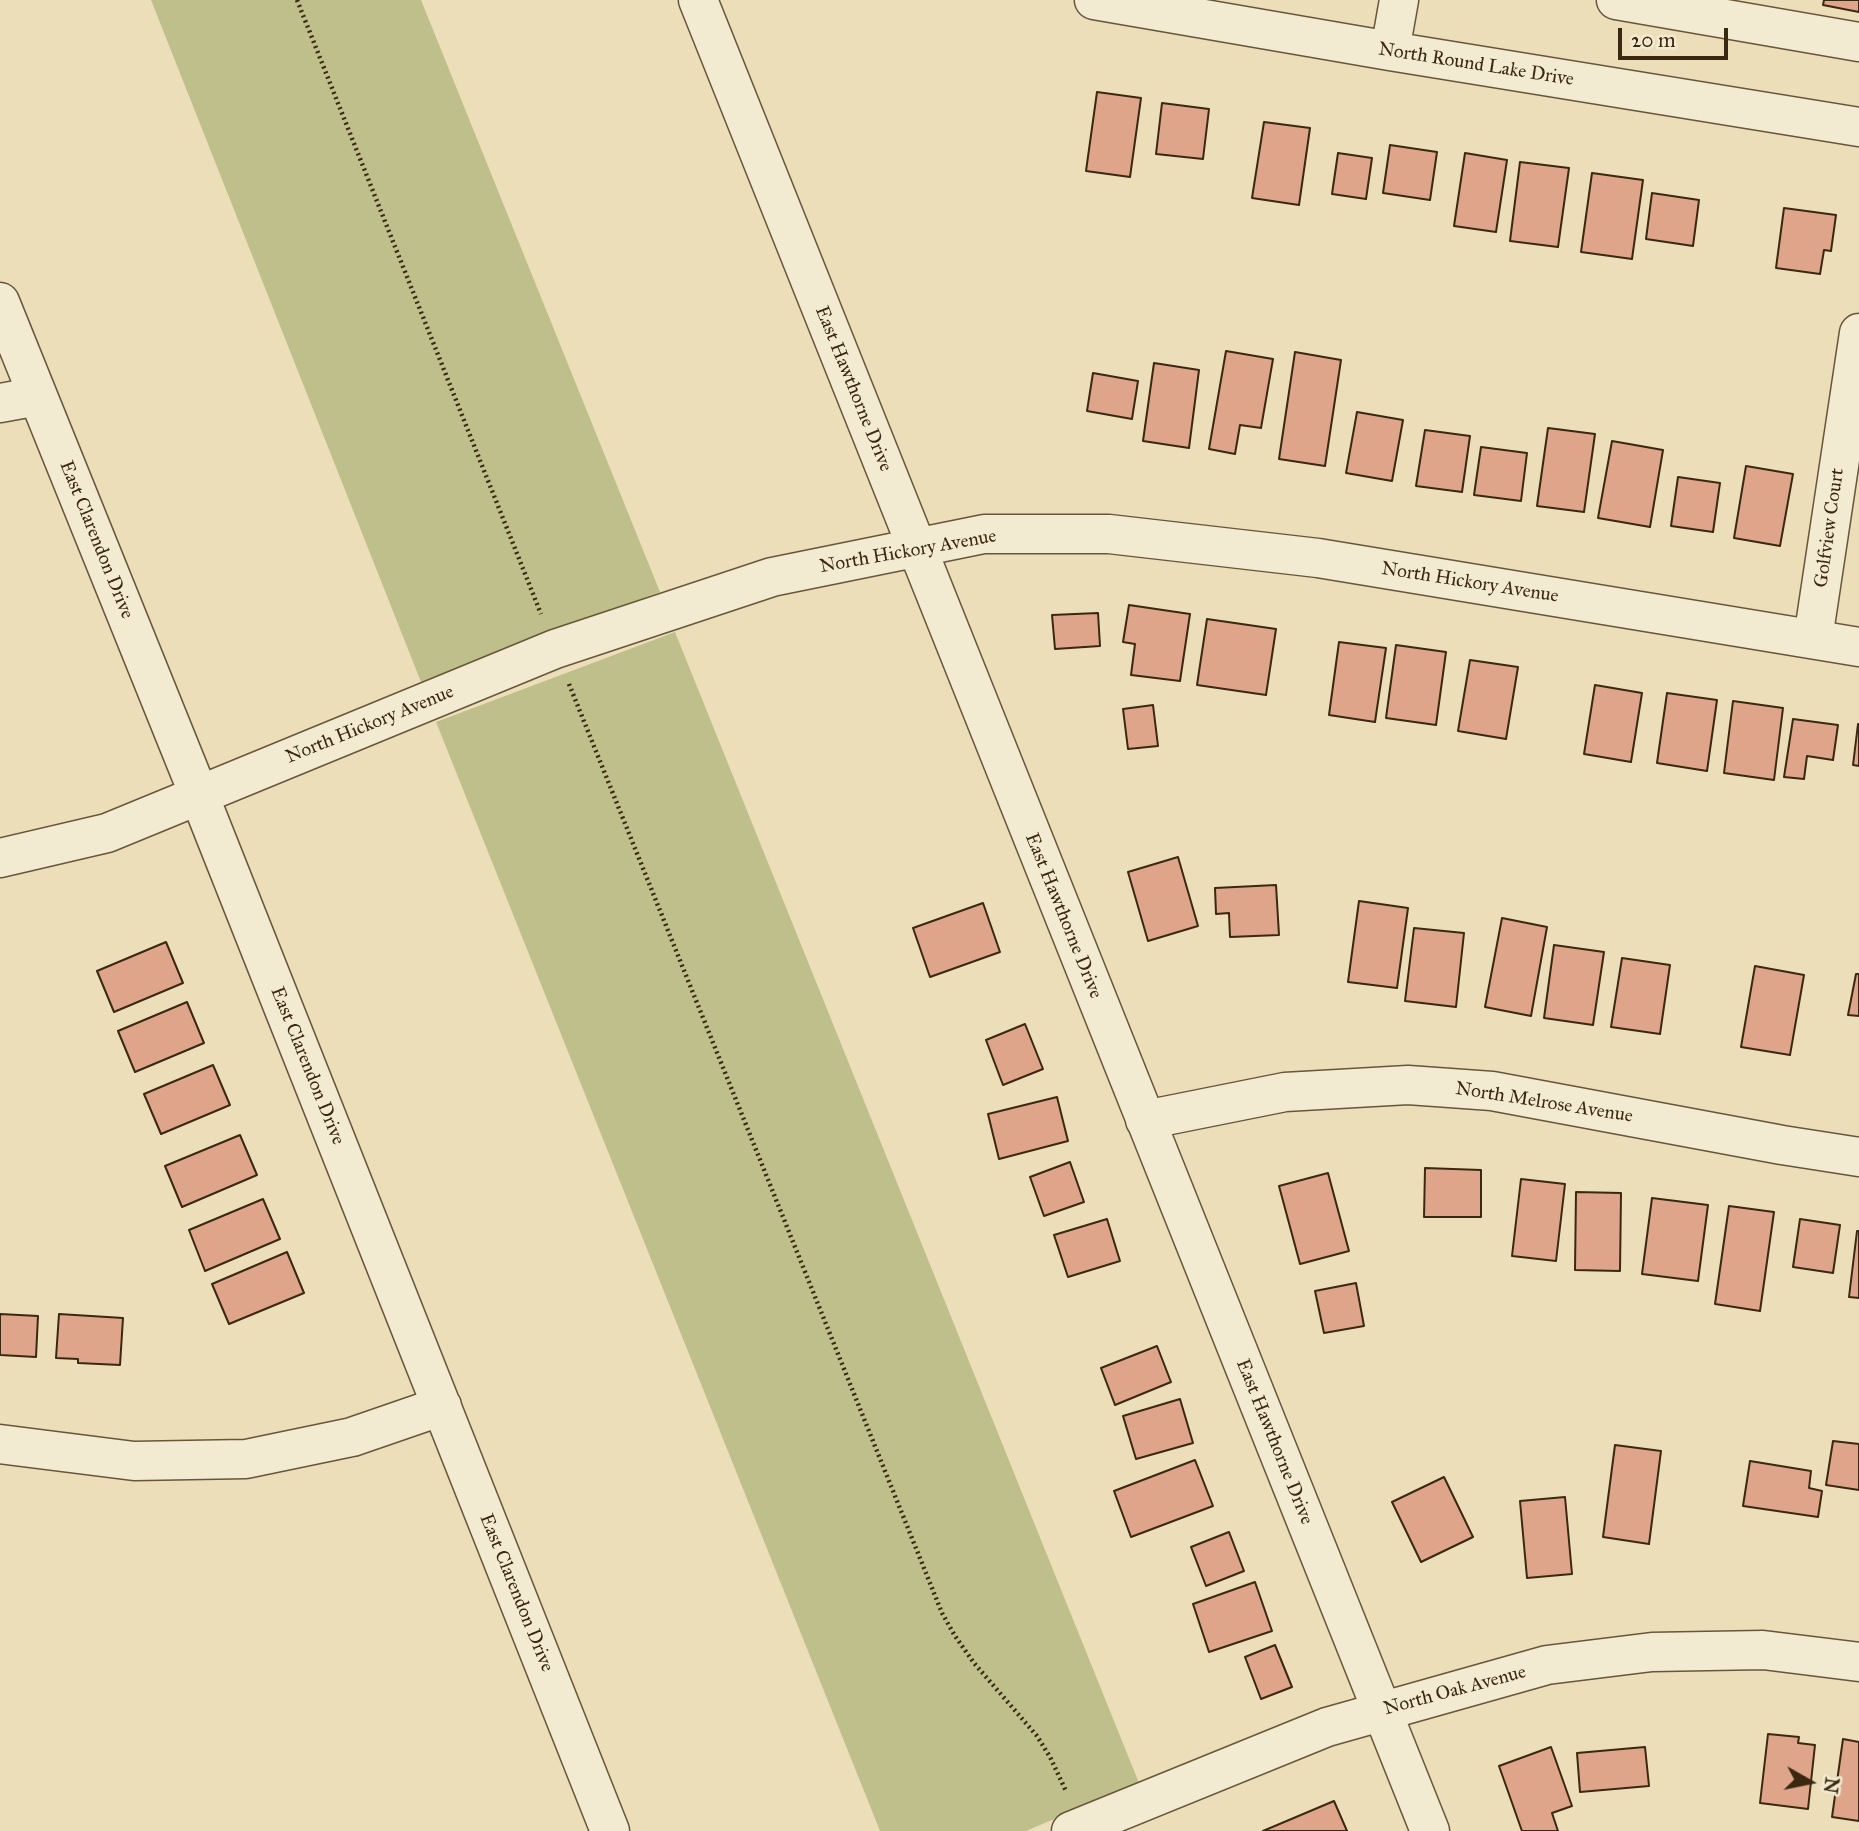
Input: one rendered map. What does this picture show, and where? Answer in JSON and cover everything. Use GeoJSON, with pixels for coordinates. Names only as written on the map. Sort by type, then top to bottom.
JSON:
{"type":"FeatureCollection","features":[{"type":"Feature","properties":{"kind":"street","name":"East Hawthorne Drive"},"geometry":{"type":"LineString","coordinates":[[698,0],[1430,1831]]}},
{"type":"Feature","properties":{"kind":"street","name":"North Round Lake Drive"},"geometry":{"type":"LineString","coordinates":[[1094,0],[1859,127]]}},
{"type":"Feature","properties":{"kind":"street"},"geometry":{"type":"LineString","coordinates":[[1390,51],[1398,0]]}},
{"type":"Feature","properties":{"kind":"street"},"geometry":{"type":"LineString","coordinates":[[1616,0],[1859,42]]}},
{"type":"Feature","properties":{"kind":"street","name":"East Clarendon Drive"},"geometry":{"type":"LineString","coordinates":[[0,302],[199,795],[610,1831]]}},
{"type":"Feature","properties":{"kind":"street","name":"Golfview Court"},"geometry":{"type":"LineString","coordinates":[[1813,639],[1859,333]]}},
{"type":"Feature","properties":{"kind":"street"},"geometry":{"type":"LineString","coordinates":[[0,403],[38,396]]}},
{"type":"Feature","properties":{"kind":"street","name":"North Hickory Avenue"},"geometry":{"type":"LineString","coordinates":[[0,858],[107,832],[555,649],[772,577],[984,534],[1109,534],[1318,558],[1859,647]]}},
{"type":"Feature","properties":{"kind":"street","name":"North Melrose Avenue"},"geometry":{"type":"LineString","coordinates":[[1145,1120],[1285,1092],[1408,1085],[1492,1091],[1859,1157]]}},
{"type":"Feature","properties":{"kind":"street"},"geometry":{"type":"LineString","coordinates":[[0,1444],[134,1461],[246,1459],[352,1437],[442,1406]]}},
{"type":"Feature","properties":{"kind":"street","name":"North Oak Avenue"},"geometry":{"type":"LineString","coordinates":[[1071,1815],[1327,1727],[1547,1665],[1652,1652],[1763,1650],[1859,1661]]}},
{"type":"Feature","properties":{"kind":"path"},"geometry":{"type":"LineString","coordinates":[[297,0],[543,618]]}},
{"type":"Feature","properties":{"kind":"path"},"geometry":{"type":"LineString","coordinates":[[568,682],[942,1613],[974,1663],[1037,1736],[1050,1757],[1071,1815]]}},
{"type":"Feature","properties":{"kind":"green space"},"geometry":{"type":"Polygon","coordinates":[[[151,0],[421,0],[660,592],[421,682],[151,0]]]}},
{"type":"Feature","properties":{"kind":"green space"},"geometry":{"type":"Polygon","coordinates":[[[675,632],[1139,1783],[1026,1831],[880,1831],[436,722],[675,632]]]}},
{"type":"Feature","properties":{"kind":"building"},"geometry":{"type":"Polygon","coordinates":[[[1824,0],[1859,0],[1859,12],[1823,5],[1824,0]]]}},
{"type":"Feature","properties":{"kind":"building"},"geometry":{"type":"Polygon","coordinates":[[[1097,92],[1141,98],[1130,177],[1086,171],[1097,92]]]}},
{"type":"Feature","properties":{"kind":"building"},"geometry":{"type":"Polygon","coordinates":[[[1162,103],[1209,109],[1203,159],[1156,154],[1162,103]]]}},
{"type":"Feature","properties":{"kind":"building"},"geometry":{"type":"Polygon","coordinates":[[[1264,122],[1310,128],[1299,205],[1252,198],[1264,122]]]}},
{"type":"Feature","properties":{"kind":"building"},"geometry":{"type":"Polygon","coordinates":[[[1390,145],[1437,152],[1430,200],[1383,193],[1390,145]]]}},
{"type":"Feature","properties":{"kind":"building"},"geometry":{"type":"Polygon","coordinates":[[[1338,153],[1372,158],[1366,199],[1332,194],[1338,153]]]}},
{"type":"Feature","properties":{"kind":"building"},"geometry":{"type":"Polygon","coordinates":[[[1465,153],[1507,160],[1496,232],[1454,226],[1465,153]]]}},
{"type":"Feature","properties":{"kind":"building"},"geometry":{"type":"Polygon","coordinates":[[[1520,162],[1569,168],[1558,247],[1510,241],[1520,162]]]}},
{"type":"Feature","properties":{"kind":"building"},"geometry":{"type":"Polygon","coordinates":[[[1592,173],[1643,180],[1632,259],[1581,252],[1592,173]]]}},
{"type":"Feature","properties":{"kind":"building"},"geometry":{"type":"Polygon","coordinates":[[[1652,193],[1699,200],[1693,246],[1646,239],[1652,193]]]}},
{"type":"Feature","properties":{"kind":"building"},"geometry":{"type":"Polygon","coordinates":[[[1784,208],[1836,215],[1831,251],[1824,250],[1820,274],[1776,268],[1784,208]]]}},
{"type":"Feature","properties":{"kind":"building"},"geometry":{"type":"Polygon","coordinates":[[[1226,351],[1273,359],[1261,428],[1240,425],[1235,454],[1209,449],[1226,351]]]}},
{"type":"Feature","properties":{"kind":"building"},"geometry":{"type":"Polygon","coordinates":[[[1295,352],[1341,360],[1325,466],[1279,459],[1295,352]]]}},
{"type":"Feature","properties":{"kind":"building"},"geometry":{"type":"Polygon","coordinates":[[[1154,363],[1199,370],[1189,448],[1143,441],[1154,363]]]}},
{"type":"Feature","properties":{"kind":"building"},"geometry":{"type":"Polygon","coordinates":[[[1093,373],[1138,381],[1132,419],[1087,411],[1093,373]]]}},
{"type":"Feature","properties":{"kind":"building"},"geometry":{"type":"Polygon","coordinates":[[[1357,412],[1403,420],[1392,481],[1346,473],[1357,412]]]}},
{"type":"Feature","properties":{"kind":"building"},"geometry":{"type":"Polygon","coordinates":[[[1548,428],[1595,434],[1584,512],[1537,506],[1548,428]]]}},
{"type":"Feature","properties":{"kind":"building"},"geometry":{"type":"Polygon","coordinates":[[[1425,430],[1470,436],[1462,492],[1416,486],[1425,430]]]}},
{"type":"Feature","properties":{"kind":"building"},"geometry":{"type":"Polygon","coordinates":[[[1612,441],[1663,450],[1650,527],[1598,518],[1612,441]]]}},
{"type":"Feature","properties":{"kind":"building"},"geometry":{"type":"Polygon","coordinates":[[[1481,447],[1527,453],[1521,501],[1474,495],[1481,447]]]}},
{"type":"Feature","properties":{"kind":"building"},"geometry":{"type":"Polygon","coordinates":[[[1746,466],[1793,474],[1780,546],[1734,538],[1746,466]]]}},
{"type":"Feature","properties":{"kind":"building"},"geometry":{"type":"Polygon","coordinates":[[[1678,477],[1720,483],[1713,532],[1671,526],[1678,477]]]}},
{"type":"Feature","properties":{"kind":"building"},"geometry":{"type":"Polygon","coordinates":[[[1129,605],[1190,614],[1180,681],[1131,675],[1135,644],[1123,642],[1129,605]]]}},
{"type":"Feature","properties":{"kind":"building"},"geometry":{"type":"Polygon","coordinates":[[[1098,613],[1100,646],[1055,649],[1052,615],[1098,613]]]}},
{"type":"Feature","properties":{"kind":"building"},"geometry":{"type":"Polygon","coordinates":[[[1207,619],[1276,629],[1266,695],[1197,685],[1207,619]]]}},
{"type":"Feature","properties":{"kind":"building"},"geometry":{"type":"Polygon","coordinates":[[[1339,642],[1386,648],[1375,722],[1329,715],[1339,642]]]}},
{"type":"Feature","properties":{"kind":"building"},"geometry":{"type":"Polygon","coordinates":[[[1396,645],[1446,652],[1436,725],[1386,718],[1396,645]]]}},
{"type":"Feature","properties":{"kind":"building"},"geometry":{"type":"Polygon","coordinates":[[[1470,660],[1518,667],[1506,739],[1458,731],[1470,660]]]}},
{"type":"Feature","properties":{"kind":"building"},"geometry":{"type":"Polygon","coordinates":[[[1595,685],[1642,693],[1631,762],[1584,754],[1595,685]]]}},
{"type":"Feature","properties":{"kind":"building"},"geometry":{"type":"Polygon","coordinates":[[[1667,693],[1717,700],[1707,771],[1657,763],[1667,693]]]}},
{"type":"Feature","properties":{"kind":"building"},"geometry":{"type":"Polygon","coordinates":[[[1733,701],[1783,708],[1774,780],[1724,773],[1733,701]]]}},
{"type":"Feature","properties":{"kind":"building"},"geometry":{"type":"Polygon","coordinates":[[[1153,705],[1158,746],[1128,749],[1123,709],[1153,705]]]}},
{"type":"Feature","properties":{"kind":"building"},"geometry":{"type":"Polygon","coordinates":[[[1793,719],[1838,725],[1833,760],[1807,756],[1804,779],[1784,777],[1793,719]]]}},
{"type":"Feature","properties":{"kind":"building"},"geometry":{"type":"Polygon","coordinates":[[[1859,724],[1859,766],[1853,765],[1859,724]]]}},
{"type":"Feature","properties":{"kind":"building"},"geometry":{"type":"Polygon","coordinates":[[[1178,857],[1198,926],[1148,941],[1128,872],[1178,857]]]}},
{"type":"Feature","properties":{"kind":"building"},"geometry":{"type":"Polygon","coordinates":[[[1276,885],[1279,935],[1230,937],[1229,913],[1216,914],[1215,888],[1276,885]]]}},
{"type":"Feature","properties":{"kind":"building"},"geometry":{"type":"Polygon","coordinates":[[[1359,901],[1408,908],[1397,988],[1348,982],[1359,901]]]}},
{"type":"Feature","properties":{"kind":"building"},"geometry":{"type":"Polygon","coordinates":[[[983,903],[1000,952],[930,977],[913,928],[983,903]]]}},
{"type":"Feature","properties":{"kind":"building"},"geometry":{"type":"Polygon","coordinates":[[[1502,918],[1547,927],[1531,1016],[1485,1007],[1502,918]]]}},
{"type":"Feature","properties":{"kind":"building"},"geometry":{"type":"Polygon","coordinates":[[[1414,928],[1464,933],[1456,1007],[1405,1001],[1414,928]]]}},
{"type":"Feature","properties":{"kind":"building"},"geometry":{"type":"Polygon","coordinates":[[[166,942],[183,983],[114,1012],[97,971],[166,942]]]}},
{"type":"Feature","properties":{"kind":"building"},"geometry":{"type":"Polygon","coordinates":[[[1554,945],[1604,952],[1593,1025],[1544,1018],[1554,945]]]}},
{"type":"Feature","properties":{"kind":"building"},"geometry":{"type":"Polygon","coordinates":[[[1622,958],[1670,965],[1660,1034],[1611,1027],[1622,958]]]}},
{"type":"Feature","properties":{"kind":"building"},"geometry":{"type":"Polygon","coordinates":[[[1755,966],[1804,975],[1790,1055],[1741,1047],[1755,966]]]}},
{"type":"Feature","properties":{"kind":"building"},"geometry":{"type":"Polygon","coordinates":[[[1856,974],[1859,974],[1859,1016],[1848,1015],[1856,974]]]}},
{"type":"Feature","properties":{"kind":"building"},"geometry":{"type":"Polygon","coordinates":[[[187,1002],[204,1043],[135,1072],[118,1031],[187,1002]]]}},
{"type":"Feature","properties":{"kind":"building"},"geometry":{"type":"Polygon","coordinates":[[[1025,1024],[1043,1069],[1003,1085],[986,1040],[1025,1024]]]}},
{"type":"Feature","properties":{"kind":"building"},"geometry":{"type":"Polygon","coordinates":[[[213,1065],[230,1105],[161,1134],[144,1094],[213,1065]]]}},
{"type":"Feature","properties":{"kind":"building"},"geometry":{"type":"Polygon","coordinates":[[[1057,1097],[1068,1141],[999,1159],[988,1114],[1057,1097]]]}},
{"type":"Feature","properties":{"kind":"building"},"geometry":{"type":"Polygon","coordinates":[[[240,1135],[257,1175],[182,1207],[165,1166],[240,1135]]]}},
{"type":"Feature","properties":{"kind":"building"},"geometry":{"type":"Polygon","coordinates":[[[1070,1162],[1084,1202],[1044,1216],[1030,1177],[1070,1162]]]}},
{"type":"Feature","properties":{"kind":"building"},"geometry":{"type":"Polygon","coordinates":[[[1425,1168],[1481,1170],[1481,1217],[1424,1217],[1425,1168]]]}},
{"type":"Feature","properties":{"kind":"building"},"geometry":{"type":"Polygon","coordinates":[[[1328,1173],[1349,1251],[1300,1264],[1279,1186],[1328,1173]]]}},
{"type":"Feature","properties":{"kind":"building"},"geometry":{"type":"Polygon","coordinates":[[[1521,1179],[1565,1184],[1556,1261],[1512,1256],[1521,1179]]]}},
{"type":"Feature","properties":{"kind":"building"},"geometry":{"type":"Polygon","coordinates":[[[1576,1192],[1621,1193],[1620,1271],[1575,1270],[1576,1192]]]}},
{"type":"Feature","properties":{"kind":"building"},"geometry":{"type":"Polygon","coordinates":[[[1652,1198],[1708,1205],[1698,1281],[1642,1274],[1652,1198]]]}},
{"type":"Feature","properties":{"kind":"building"},"geometry":{"type":"Polygon","coordinates":[[[263,1199],[280,1239],[205,1271],[189,1230],[263,1199]]]}},
{"type":"Feature","properties":{"kind":"building"},"geometry":{"type":"Polygon","coordinates":[[[1729,1206],[1774,1212],[1760,1311],[1715,1304],[1729,1206]]]}},
{"type":"Feature","properties":{"kind":"building"},"geometry":{"type":"Polygon","coordinates":[[[1107,1219],[1120,1261],[1068,1277],[1054,1235],[1107,1219]]]}},
{"type":"Feature","properties":{"kind":"building"},"geometry":{"type":"Polygon","coordinates":[[[1800,1219],[1840,1225],[1833,1273],[1793,1267],[1800,1219]]]}},
{"type":"Feature","properties":{"kind":"building"},"geometry":{"type":"Polygon","coordinates":[[[1859,1231],[1859,1298],[1849,1297],[1859,1231]]]}},
{"type":"Feature","properties":{"kind":"building"},"geometry":{"type":"Polygon","coordinates":[[[287,1252],[304,1293],[229,1324],[212,1284],[287,1252]]]}},
{"type":"Feature","properties":{"kind":"building"},"geometry":{"type":"Polygon","coordinates":[[[1356,1283],[1364,1326],[1324,1333],[1315,1291],[1356,1283]]]}},
{"type":"Feature","properties":{"kind":"building"},"geometry":{"type":"Polygon","coordinates":[[[0,1314],[38,1316],[36,1357],[0,1355],[0,1314]]]}},
{"type":"Feature","properties":{"kind":"building"},"geometry":{"type":"Polygon","coordinates":[[[59,1314],[123,1318],[120,1365],[78,1363],[78,1359],[56,1358],[59,1314]]]}},
{"type":"Feature","properties":{"kind":"building"},"geometry":{"type":"Polygon","coordinates":[[[1157,1346],[1171,1382],[1115,1405],[1101,1368],[1157,1346]]]}},
{"type":"Feature","properties":{"kind":"building"},"geometry":{"type":"Polygon","coordinates":[[[1180,1399],[1193,1443],[1136,1459],[1123,1416],[1180,1399]]]}},
{"type":"Feature","properties":{"kind":"building"},"geometry":{"type":"Polygon","coordinates":[[[1833,1441],[1859,1444],[1859,1490],[1826,1485],[1833,1441]]]}},
{"type":"Feature","properties":{"kind":"building"},"geometry":{"type":"Polygon","coordinates":[[[1615,1445],[1661,1451],[1649,1544],[1603,1537],[1615,1445]]]}},
{"type":"Feature","properties":{"kind":"building"},"geometry":{"type":"Polygon","coordinates":[[[1195,1460],[1213,1506],[1131,1537],[1114,1491],[1195,1460]]]}},
{"type":"Feature","properties":{"kind":"building"},"geometry":{"type":"Polygon","coordinates":[[[1750,1461],[1811,1471],[1809,1488],[1822,1491],[1818,1517],[1743,1506],[1750,1461]]]}},
{"type":"Feature","properties":{"kind":"building"},"geometry":{"type":"Polygon","coordinates":[[[1444,1477],[1473,1537],[1421,1562],[1392,1502],[1444,1477]]]}},
{"type":"Feature","properties":{"kind":"building"},"geometry":{"type":"Polygon","coordinates":[[[1565,1497],[1572,1574],[1527,1578],[1520,1501],[1565,1497]]]}},
{"type":"Feature","properties":{"kind":"building"},"geometry":{"type":"Polygon","coordinates":[[[1229,1532],[1244,1571],[1206,1586],[1191,1547],[1229,1532]]]}},
{"type":"Feature","properties":{"kind":"building"},"geometry":{"type":"Polygon","coordinates":[[[1255,1582],[1272,1631],[1209,1652],[1193,1604],[1255,1582]]]}},
{"type":"Feature","properties":{"kind":"building"},"geometry":{"type":"Polygon","coordinates":[[[1275,1645],[1292,1687],[1261,1699],[1245,1657],[1275,1645]]]}},
{"type":"Feature","properties":{"kind":"building"},"geometry":{"type":"Polygon","coordinates":[[[1768,1734],[1799,1737],[1798,1743],[1815,1745],[1808,1809],[1760,1803],[1768,1734]]]}},
{"type":"Feature","properties":{"kind":"building"},"geometry":{"type":"Polygon","coordinates":[[[1843,1739],[1859,1742],[1859,1821],[1832,1817],[1843,1739]]]}},
{"type":"Feature","properties":{"kind":"building"},"geometry":{"type":"Polygon","coordinates":[[[1551,1747],[1572,1806],[1552,1813],[1558,1831],[1522,1831],[1499,1766],[1551,1747]]]}},
{"type":"Feature","properties":{"kind":"building"},"geometry":{"type":"Polygon","coordinates":[[[1645,1747],[1649,1786],[1580,1792],[1577,1753],[1645,1747]]]}},
{"type":"Feature","properties":{"kind":"building"},"geometry":{"type":"Polygon","coordinates":[[[1334,1801],[1347,1831],[1263,1831],[1334,1801]]]}}]}
